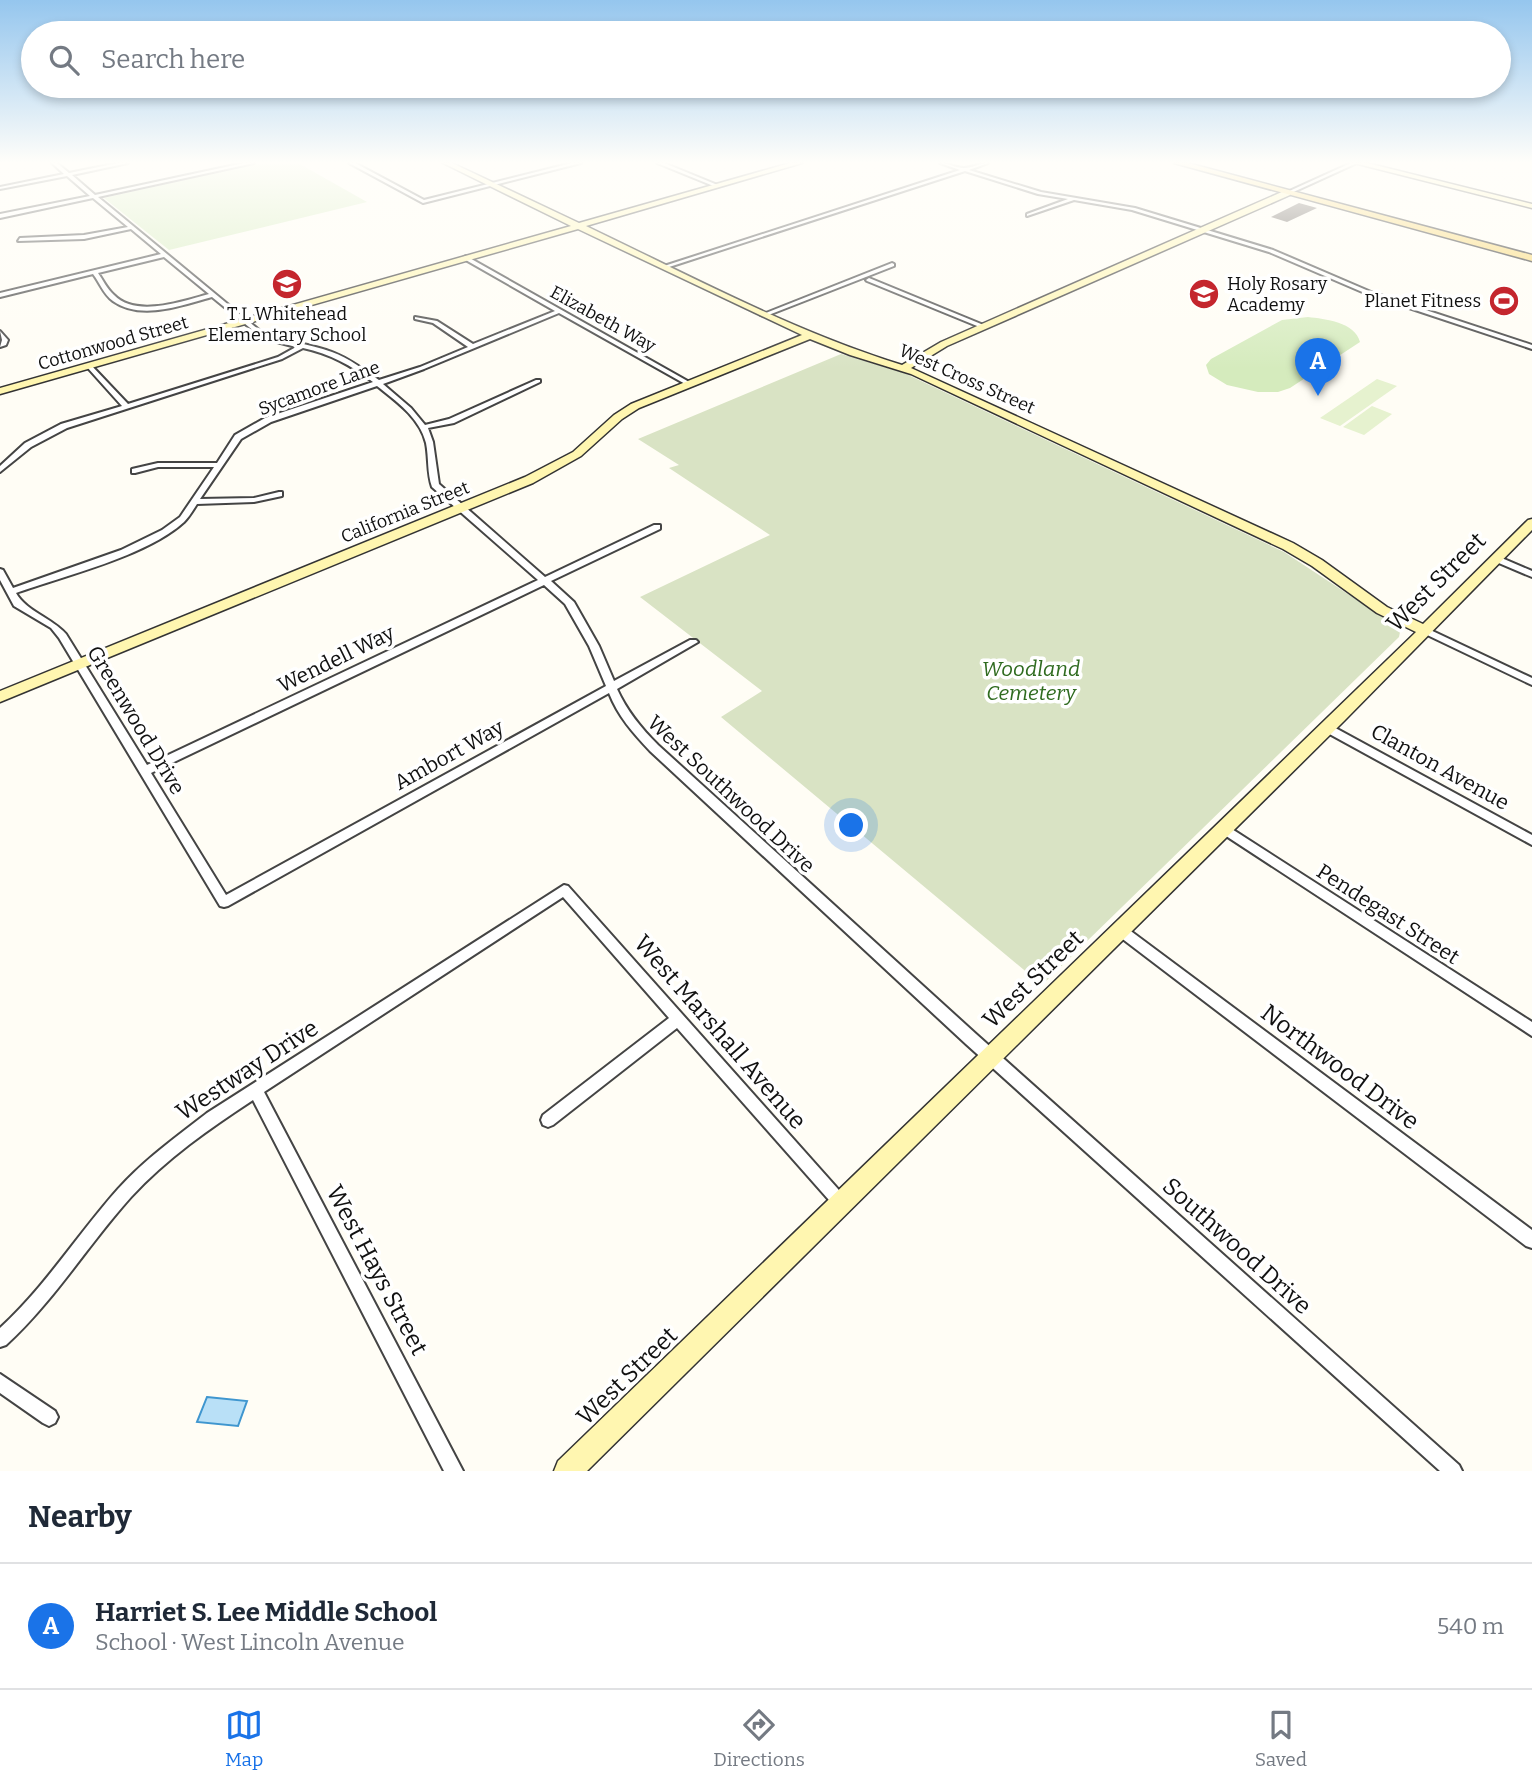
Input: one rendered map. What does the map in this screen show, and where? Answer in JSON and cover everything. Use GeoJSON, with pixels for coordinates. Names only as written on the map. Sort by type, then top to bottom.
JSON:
{"type":"FeatureCollection","features":[{"type":"Feature","properties":{"kind":"main road"},"geometry":{"type":"LineString","coordinates":[[1433,232],[1532,258]]}},
{"type":"Feature","properties":{"kind":"street"},"geometry":{"type":"LineString","coordinates":[[20,240],[84,237],[111,232]]}},
{"type":"Feature","properties":{"kind":"street"},"geometry":{"type":"LineString","coordinates":[[134,232],[244,322],[265,336],[342,358],[414,414],[424,427],[451,421],[538,381]]}},
{"type":"Feature","properties":{"kind":"street","name":"Cottonwood Street"},"geometry":{"type":"LineString","coordinates":[[0,391],[558,232]]}},
{"type":"Feature","properties":{"kind":"street","name":"West Cross Street"},"geometry":{"type":"LineString","coordinates":[[590,232],[809,336],[903,368],[1287,546],[1318,564],[1382,610],[1424,630]]}},
{"type":"Feature","properties":{"kind":"street"},"geometry":{"type":"LineString","coordinates":[[664,267],[774,232]]}},
{"type":"Feature","properties":{"kind":"street"},"geometry":{"type":"LineString","coordinates":[[903,368],[932,350],[1199,232]]}},
{"type":"Feature","properties":{"kind":"street"},"geometry":{"type":"LineString","coordinates":[[1208,232],[1299,261],[1369,293],[1532,346]]}},
{"type":"Feature","properties":{"kind":"street"},"geometry":{"type":"LineString","coordinates":[[0,295],[164,255]]}},
{"type":"Feature","properties":{"kind":"street","name":"Elizabeth Way"},"geometry":{"type":"LineString","coordinates":[[466,258],[689,384]]}},
{"type":"Feature","properties":{"kind":"street"},"geometry":{"type":"LineString","coordinates":[[764,315],[892,265]]}},
{"type":"Feature","properties":{"kind":"street"},"geometry":{"type":"LineString","coordinates":[[94,272],[114,299],[139,307],[160,309],[212,295]]}},
{"type":"Feature","properties":{"kind":"street"},"geometry":{"type":"LineString","coordinates":[[869,280],[984,327]]}},
{"type":"Feature","properties":{"kind":"street","name":"Sycamore Lane"},"geometry":{"type":"LineString","coordinates":[[11,592],[153,539],[183,519],[238,437],[268,420],[377,384],[559,311]]}},
{"type":"Feature","properties":{"kind":"street"},"geometry":{"type":"LineString","coordinates":[[417,318],[435,322],[473,347]]}},
{"type":"Feature","properties":{"kind":"street"},"geometry":{"type":"LineString","coordinates":[[0,332],[5,344],[0,345]]}},
{"type":"Feature","properties":{"kind":"street","name":"California Street"},"geometry":{"type":"LineString","coordinates":[[0,697],[548,471],[586,448],[629,409],[809,336]]}},
{"type":"Feature","properties":{"kind":"street"},"geometry":{"type":"LineString","coordinates":[[0,469],[28,445],[48,433],[272,361],[302,346]]}},
{"type":"Feature","properties":{"kind":"street"},"geometry":{"type":"LineString","coordinates":[[89,366],[126,406]]}},
{"type":"Feature","properties":{"kind":"street","name":"West Southwood Drive"},"geometry":{"type":"LineString","coordinates":[[424,427],[432,449],[432,475],[435,485],[459,509],[569,602],[581,620],[618,705],[633,726],[991,1056]]}},
{"type":"Feature","properties":{"kind":"street"},"geometry":{"type":"LineString","coordinates":[[135,471],[158,466],[218,465]]}},
{"type":"Feature","properties":{"kind":"street"},"geometry":{"type":"LineString","coordinates":[[194,502],[254,500],[279,494]]}},
{"type":"Feature","properties":{"kind":"street","name":"West Street"},"geometry":{"type":"LineString","coordinates":[[568,1471],[1328,728],[1532,523]]}},
{"type":"Feature","properties":{"kind":"street","name":"Wendell Way"},"geometry":{"type":"LineString","coordinates":[[145,771],[657,527]]}},
{"type":"Feature","properties":{"kind":"street"},"geometry":{"type":"LineString","coordinates":[[1496,559],[1532,573]]}},
{"type":"Feature","properties":{"kind":"street","name":"Greenwood Drive"},"geometry":{"type":"LineString","coordinates":[[0,572],[17,604],[54,626],[224,902]]}},
{"type":"Feature","properties":{"kind":"street"},"geometry":{"type":"LineString","coordinates":[[1424,630],[1532,682]]}},
{"type":"Feature","properties":{"kind":"street","name":"Ambort Way"},"geometry":{"type":"LineString","coordinates":[[224,902],[693,642]]}},
{"type":"Feature","properties":{"kind":"street","name":"Clanton Avenue"},"geometry":{"type":"LineString","coordinates":[[1328,728],[1532,840]]}},
{"type":"Feature","properties":{"kind":"street","name":"Pendegast Street"},"geometry":{"type":"LineString","coordinates":[[1224,829],[1532,1030]]}},
{"type":"Feature","properties":{"kind":"street","name":"West Marshall Avenue"},"geometry":{"type":"LineString","coordinates":[[564,890],[841,1203]]}},
{"type":"Feature","properties":{"kind":"street","name":"Westway Drive"},"geometry":{"type":"LineString","coordinates":[[0,1339],[20,1322],[63,1273],[117,1202],[169,1150],[564,890]]}},
{"type":"Feature","properties":{"kind":"street","name":"Northwood Drive"},"geometry":{"type":"LineString","coordinates":[[1120,930],[1532,1240]]}},
{"type":"Feature","properties":{"kind":"street"},"geometry":{"type":"LineString","coordinates":[[548,1120],[678,1019]]}},
{"type":"Feature","properties":{"kind":"street","name":"Southwood Drive"},"geometry":{"type":"LineString","coordinates":[[991,1056],[1453,1471]]}},
{"type":"Feature","properties":{"kind":"street","name":"West Hays Street"},"geometry":{"type":"LineString","coordinates":[[256,1091],[454,1471]]}},
{"type":"Feature","properties":{"kind":"street"},"geometry":{"type":"LineString","coordinates":[[0,1384],[49,1418]]}},
{"type":"Feature","properties":{"kind":"green space"},"geometry":{"type":"Polygon","coordinates":[[[146,232],[245,232],[169,250],[146,232]]]}},
{"type":"Feature","properties":{"kind":"green space"},"geometry":{"type":"Polygon","coordinates":[[[1308,317],[1346,326],[1357,335],[1360,342],[1290,388],[1278,392],[1258,392],[1227,385],[1209,374],[1206,365],[1211,359],[1282,320],[1308,317]]]}},
{"type":"Feature","properties":{"kind":"green space","name":"Woodland Cemetery"},"geometry":{"type":"Polygon","coordinates":[[[841,354],[904,373],[1284,552],[1395,625],[1400,632],[1399,637],[1042,985],[721,717],[762,691],[640,597],[770,535],[669,468],[679,465],[638,439],[841,354]]]}},
{"type":"Feature","properties":{"kind":"green space"},"geometry":{"type":"Polygon","coordinates":[[[1377,379],[1397,386],[1340,426],[1320,418],[1377,379]]]}},
{"type":"Feature","properties":{"kind":"green space"},"geometry":{"type":"Polygon","coordinates":[[[1372,406],[1392,414],[1364,435],[1343,427],[1372,406]]]}},
{"type":"Feature","properties":{"kind":"water"},"geometry":{"type":"Polygon","coordinates":[[[207,1397],[247,1401],[238,1426],[197,1422],[207,1397]]]}},
{"type":"Feature","properties":{"kind":"place","name":"T L Whitehead Elementary School"},"geometry":{"type":"Point","coordinates":[287,284]}},
{"type":"Feature","properties":{"kind":"place","name":"Holy Rosary Academy"},"geometry":{"type":"Point","coordinates":[1204,294]}},
{"type":"Feature","properties":{"kind":"place","name":"Planet Fitness"},"geometry":{"type":"Point","coordinates":[1504,301]}},
{"type":"Feature","properties":{"kind":"place","name":"Harriet S. Lee Middle School"},"geometry":{"type":"Point","coordinates":[1318,396]}}]}
